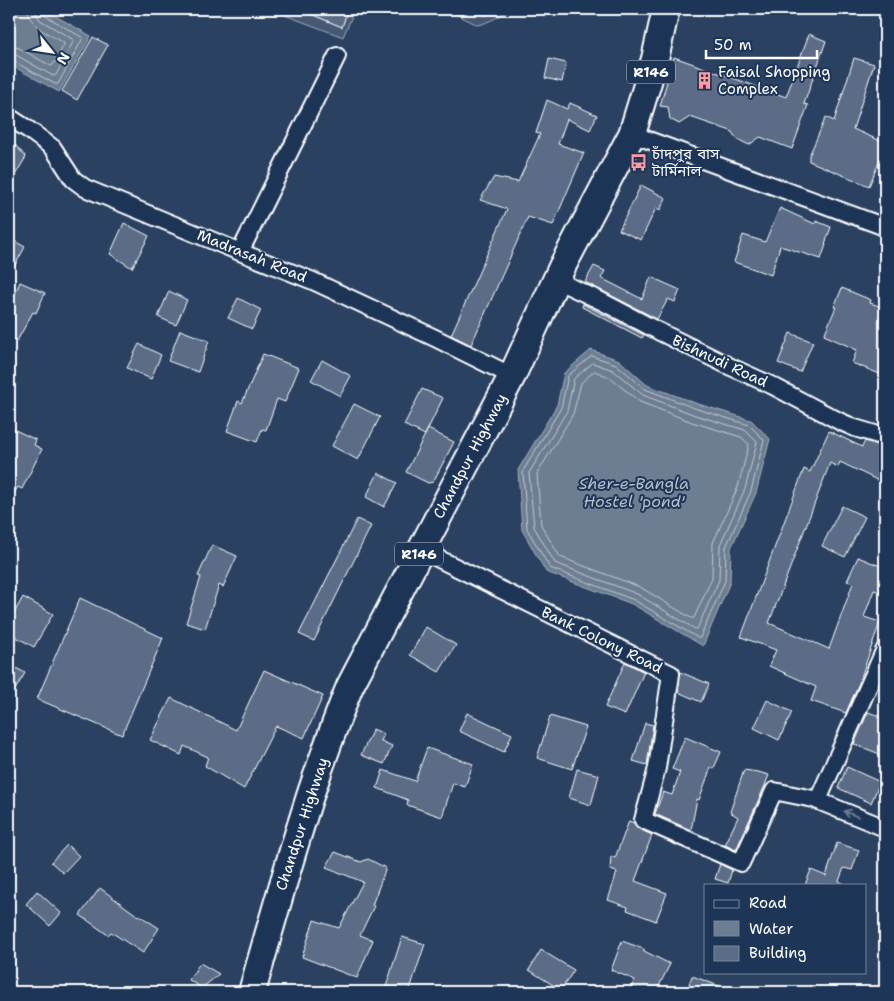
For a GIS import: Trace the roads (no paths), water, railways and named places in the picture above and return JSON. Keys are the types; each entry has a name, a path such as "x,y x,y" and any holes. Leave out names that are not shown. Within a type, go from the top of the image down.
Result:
{"main road":[{"name":"Chandpur Highway","path":"252,992 292,851 334,726 350,686 512,376 556,280 632,134 655,59 666,9"}],"street":[{"path":"240,252 337,56"},
{"name":"Madrasah Road","path":"9,117 53,148 73,179 85,188 313,281 512,376"},
{"path":"632,134 885,227"},
{"name":"Bishnudi Road","path":"556,280 731,367 774,386 839,421 885,437"},
{"name":"Bank Colony Road","path":"421,550 671,674 657,768 643,820 741,863 774,791 816,800"},
{"path":"885,649 818,800 816,800 885,828"}],"water":[{"path":"9,9 43,9 91,36 59,92 9,64"},
{"name":"Sher-e-Bangla Hostel 'pond'","path":"591,350 619,360 647,385 698,404 751,420 770,439 756,493 731,548 730,582 703,646 632,604 546,572 522,530 518,470 557,405 564,373"}],"place":[{"name":"Faisal Shopping Complex","path":"704,81"},
{"name":"চাঁদপুর বাস টার্মিনাল","path":"638,163"}]}
